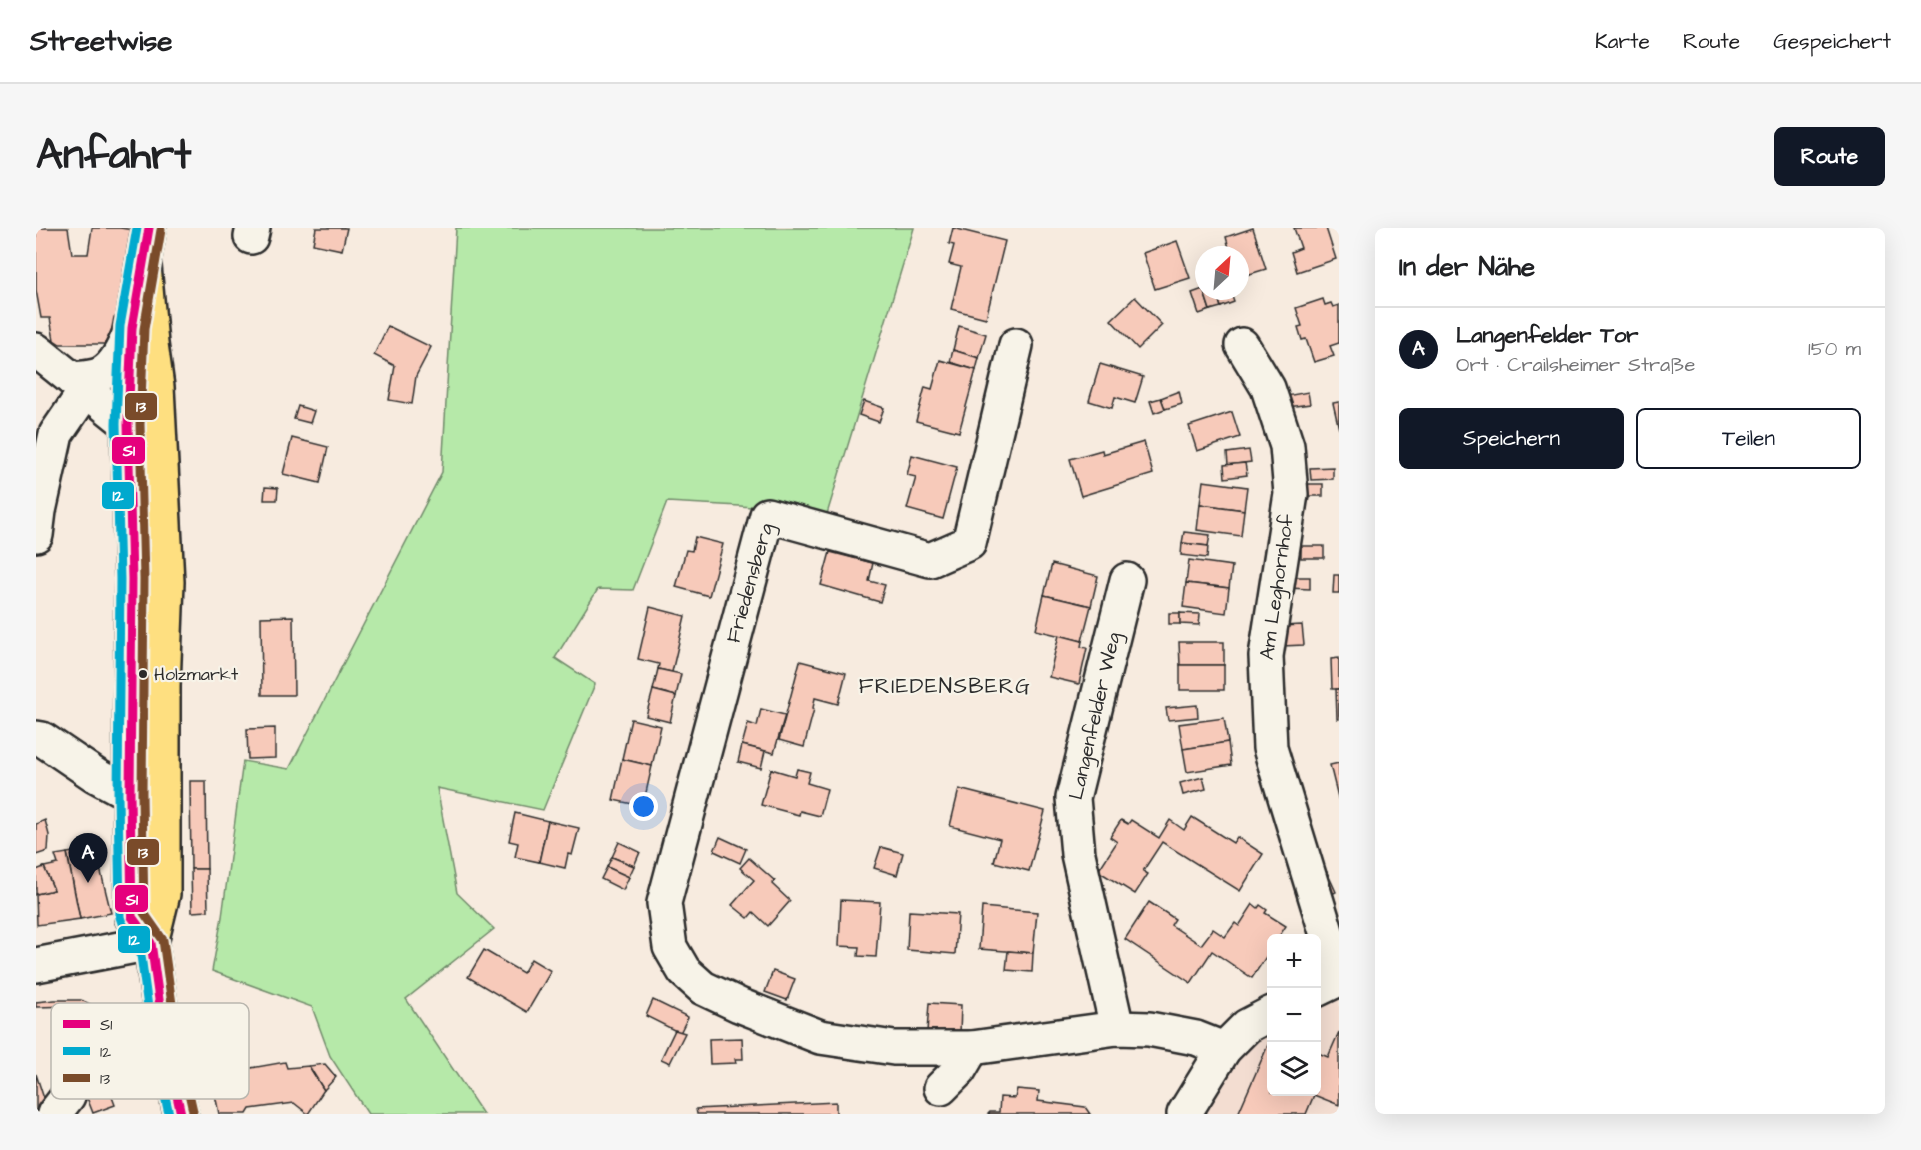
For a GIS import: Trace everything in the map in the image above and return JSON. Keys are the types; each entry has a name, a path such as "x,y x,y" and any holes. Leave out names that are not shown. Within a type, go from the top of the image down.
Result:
{"main road":[{"path":"149,228 132,328 128,424 132,579 130,794 132,918 151,943"},
{"path":"144,266 157,387 167,582 163,686 163,894 151,943 159,1003"},
{"path":"128,424 162,467"},
{"path":"178,1099 181,1114"}],"street":[{"path":"36,536 39,511 56,434 79,385 107,370 120,353 132,328"},
{"name":"Friedensberg","path":"972,1048 894,1048 820,1037 739,1005 703,988 684,971 670,947 663,903 767,515 930,560 969,543 1016,345"},
{"name":"Am Leghornhof","path":"1242,345 1268,388 1287,446 1291,494 1266,656 1270,748 1339,974"},
{"path":"38,347 79,385 128,424"},
{"name":"Langenfelder Weg","path":"1117,1028 1078,854 1073,798 1127,580"},
{"path":"36,738 42,739 95,775 130,794"},
{"path":"36,965 151,943"},
{"path":"1321,988 1339,979"},
{"path":"1184,1114 1224,1049 1247,1026 1267,1016"},
{"path":"941,1088 959,1070 972,1048 1117,1028 1149,1029 1184,1035 1224,1049"},
{"path":"54,1114 66,1099"}],"shaded area":[{"path":"1339,992 1339,1114 1199,1114 1214,1086 1260,1032 1267,1029 1267,1096 1321,1096 1321,1001"}],"green space":[{"path":"456,228 914,228 827,514 667,502 633,590 598,589 555,658 595,684 543,810 437,788 457,893 494,929 406,999 483,1114 368,1114 330,1056 312,1007 212,971 222,917 243,761 289,769 442,472"}],"building":[{"path":"36,228 68,228 72,254 88,254 92,228 134,230 123,318 114,317 110,338 104,344 60,344 54,340 50,318 41,318 36,290"},
{"path":"316,228 347,228 342,250 313,244"},
{"path":"953,228 1005,241 986,318 951,309 961,267 949,264 954,245 949,244"},
{"path":"1253,228 1266,269 1249,274 1249,246 1228,246 1226,237"},
{"path":"1294,228 1326,228 1336,259 1297,272 1291,252 1301,248"},
{"path":"1177,241 1190,278 1155,289 1143,253"},
{"path":"1195,292 1195,300 1207,300 1210,310 1199,314 1192,293"},
{"path":"1135,297 1162,325 1138,349 1111,320"},
{"path":"1323,299 1325,305 1331,303 1333,307 1339,305 1339,343 1330,346 1334,356 1314,362 1306,339 1302,340 1298,327 1302,326 1296,308"},
{"path":"1207,300 1219,300 1221,307 1210,310"},
{"path":"1219,300 1233,300 1234,302 1221,307"},
{"path":"388,326 431,347 416,376 412,404 389,400 395,366 374,355"},
{"path":"959,326 986,334 979,358 953,350"},
{"path":"953,350 979,358 976,370 950,362"},
{"path":"940,360 976,370 959,432 916,421 925,387 932,389"},
{"path":"1100,364 1143,377 1135,403 1115,397 1112,408 1089,401"},
{"path":"1179,391 1182,404 1165,409 1161,398"},
{"path":"1308,392 1310,404 1288,407 1286,396"},
{"path":"1161,398 1165,409 1154,413 1150,401"},
{"path":"864,401 884,408 879,422 859,415"},
{"path":"1339,402 1339,429 1333,403"},
{"path":"298,406 314,411 310,423 294,419"},
{"path":"1232,412 1240,437 1197,451 1189,426"},
{"path":"292,438 328,447 320,483 283,474"},
{"path":"1144,442 1153,474 1081,496 1070,459 1102,450 1103,454"},
{"path":"1249,450 1251,462 1228,465 1227,453"},
{"path":"912,455 957,467 943,519 907,509 916,477 907,475"},
{"path":"1245,463 1247,475 1225,478 1224,465"},
{"path":"1333,467 1333,479 1311,480 1310,468"},
{"path":"1203,481 1247,487 1244,510 1200,504"},
{"path":"1301,484 1323,484 1323,496 1302,496"},
{"path":"265,487 278,488 277,500 264,500"},
{"path":"1200,504 1244,510 1241,536 1197,530"},
{"path":"1184,532 1210,535 1208,546 1182,543"},
{"path":"695,537 723,544 709,596 676,587 686,550 692,551"},
{"path":"1182,543 1208,546 1207,558 1181,555"},
{"path":"1301,546 1324,546 1324,558 1301,558"},
{"path":"830,552 873,563 869,581 885,585 880,602 821,585"},
{"path":"1189,560 1232,566 1229,588 1186,583"},
{"path":"1052,564 1098,576 1091,606 1044,595"},
{"path":"1334,575 1339,575 1339,593 1333,593"},
{"path":"1287,577 1310,577 1310,589 1287,588"},
{"path":"1186,583 1229,588 1226,613 1183,607"},
{"path":"1044,595 1091,606 1082,641 1036,630"},
{"path":"650,607 685,616 672,672 658,669 659,664 638,659"},
{"path":"1169,613 1180,613 1180,624 1169,624"},
{"path":"1180,613 1200,614 1199,625 1180,624"},
{"path":"293,616 294,695 262,695 261,617"},
{"path":"1302,625 1304,645 1282,646 1281,626"},
{"path":"1059,635 1082,641 1081,647 1087,648 1079,684 1049,677"},
{"path":"1179,642 1224,642 1224,665 1180,665"},
{"path":"1339,658 1339,689 1332,689 1331,659"},
{"path":"800,661 846,673 838,704 815,698 804,747 779,740"},
{"path":"1180,665 1224,665 1224,690 1180,690"},
{"path":"658,669 681,674 676,696 653,690"},
{"path":"1336,689 1339,689 1339,719 1337,719"},
{"path":"653,690 676,696 670,722 646,716"},
{"path":"1197,705 1198,717 1168,720 1166,708"},
{"path":"761,709 785,715 774,753 742,745 748,723 757,726"},
{"path":"1224,718 1228,742 1183,749 1179,724"},
{"path":"631,719 661,726 652,766 622,759"},
{"path":"275,728 275,758 248,759 247,729"},
{"path":"1228,742 1231,765 1187,772 1183,749"},
{"path":"742,745 765,751 761,768 738,762"},
{"path":"622,759 652,766 643,806 613,800"},
{"path":"1339,763 1339,801 1330,765"},
{"path":"771,769 795,776 797,769 810,772 807,783 827,789 820,816 800,811 799,815 761,805"},
{"path":"1203,777 1206,789 1183,795 1180,783"},
{"path":"190,781 206,781 207,869 191,869"},
{"path":"959,789 1045,811 1029,871 994,862 1000,839 950,826"},
{"path":"515,813 548,821 539,862 515,857 518,843 509,841"},
{"path":"1192,817 1233,843 1237,837 1263,854 1240,891 1162,842 1143,871 1148,874 1135,894 1098,871 1117,842 1110,837 1121,820 1128,824 1131,820 1159,838 1170,820 1184,830"},
{"path":"45,820 49,835 48,851 36,855 36,824"},
{"path":"548,821 579,828 572,855 568,854 565,868 539,862"},
{"path":"720,837 746,849 740,863 714,851"},
{"path":"619,842 640,852 634,866 612,857"},
{"path":"881,847 903,853 897,875 874,868"},
{"path":"95,848 111,913 80,919 67,853"},
{"path":"67,853 80,919 37,925 36,894 54,890 44,867 58,864 55,855"},
{"path":"612,857 634,866 629,877 607,867"},
{"path":"749,858 775,881 772,884 790,901 768,926 753,912 748,918 732,905 754,880 740,868"},
{"path":"44,867 54,890 36,894 36,870"},
{"path":"607,867 629,877 623,890 601,879"},
{"path":"191,869 207,869 208,911 192,912"},
{"path":"1327,872 1336,892 1324,898 1315,877"},
{"path":"841,900 880,902 876,957 858,956 859,947 839,946"},
{"path":"1149,902 1175,919 1171,925 1201,945 1213,929 1225,937 1235,923 1239,926 1253,904 1258,908 1260,905 1267,910 1265,913 1286,926 1281,934 1267,934 1267,956 1252,978 1212,951 1191,983 1125,939"},
{"path":"982,907 1037,912 1033,953 979,949"},
{"path":"909,911 958,914 955,954 907,950"},
{"path":"484,950 523,973 531,959 551,971 527,1012 468,977"},
{"path":"1008,951 1033,953 1032,972 1006,970"},
{"path":"773,971 795,979 787,1000 765,992"},
{"path":"81,1000 88,1003 51,1003 51,1007 36,1007 36,1002"},
{"path":"653,1000 688,1017 680,1033 646,1016"},
{"path":"929,1003 961,1005 960,1034 927,1032"},
{"path":"675,1030 685,1033 670,1063 661,1059"},
{"path":"1339,1032 1339,1105 1316,1096 1321,1096 1321,1054 1328,1057"},
{"path":"742,1038 743,1059 735,1059 736,1063 710,1064 709,1039"},
{"path":"1267,1047 1267,1096 1314,1096 1306,1114 1238,1114"},
{"path":"285,1062 287,1068 309,1066 324,1090 308,1114 294,1103 250,1109 247,1114 219,1114 216,1099 249,1099 249,1068"},
{"path":"325,1064 336,1077 324,1090 309,1066"},
{"path":"36,1074 49,1114 36,1114"},
{"path":"1017,1089 1039,1091 1038,1101 1085,1107 1090,1114 988,1114 999,1112 1000,1097 1015,1098"},
{"path":"88,1099 113,1099 115,1105 93,1113"},
{"path":"836,1102 836,1114 697,1114 696,1109"}],"transit line":[{"name":"12","path":"137,228 120,326 116,424 120,579 118,794 120,917 140,948 147,1003"},
{"name":"S1","path":"149,228 132,328 128,424 132,579 130,794 132,917 151,943 159,1003"},
{"name":"13","path":"161,230 144,329 140,424 144,579 142,794 144,913 163,940 172,1003"},
{"name":"12","path":"166,1099 169,1114"},
{"name":"S1","path":"178,1099 181,1114"},
{"name":"13","path":"190,1099 193,1111"}],"place":[{"name":"Holzmarkt","path":"143,674"},
{"name":"Langenfelder Tor","path":"88,883"}],"district":[{"name":"FRIEDENSBERG","path":"945,686"}]}
